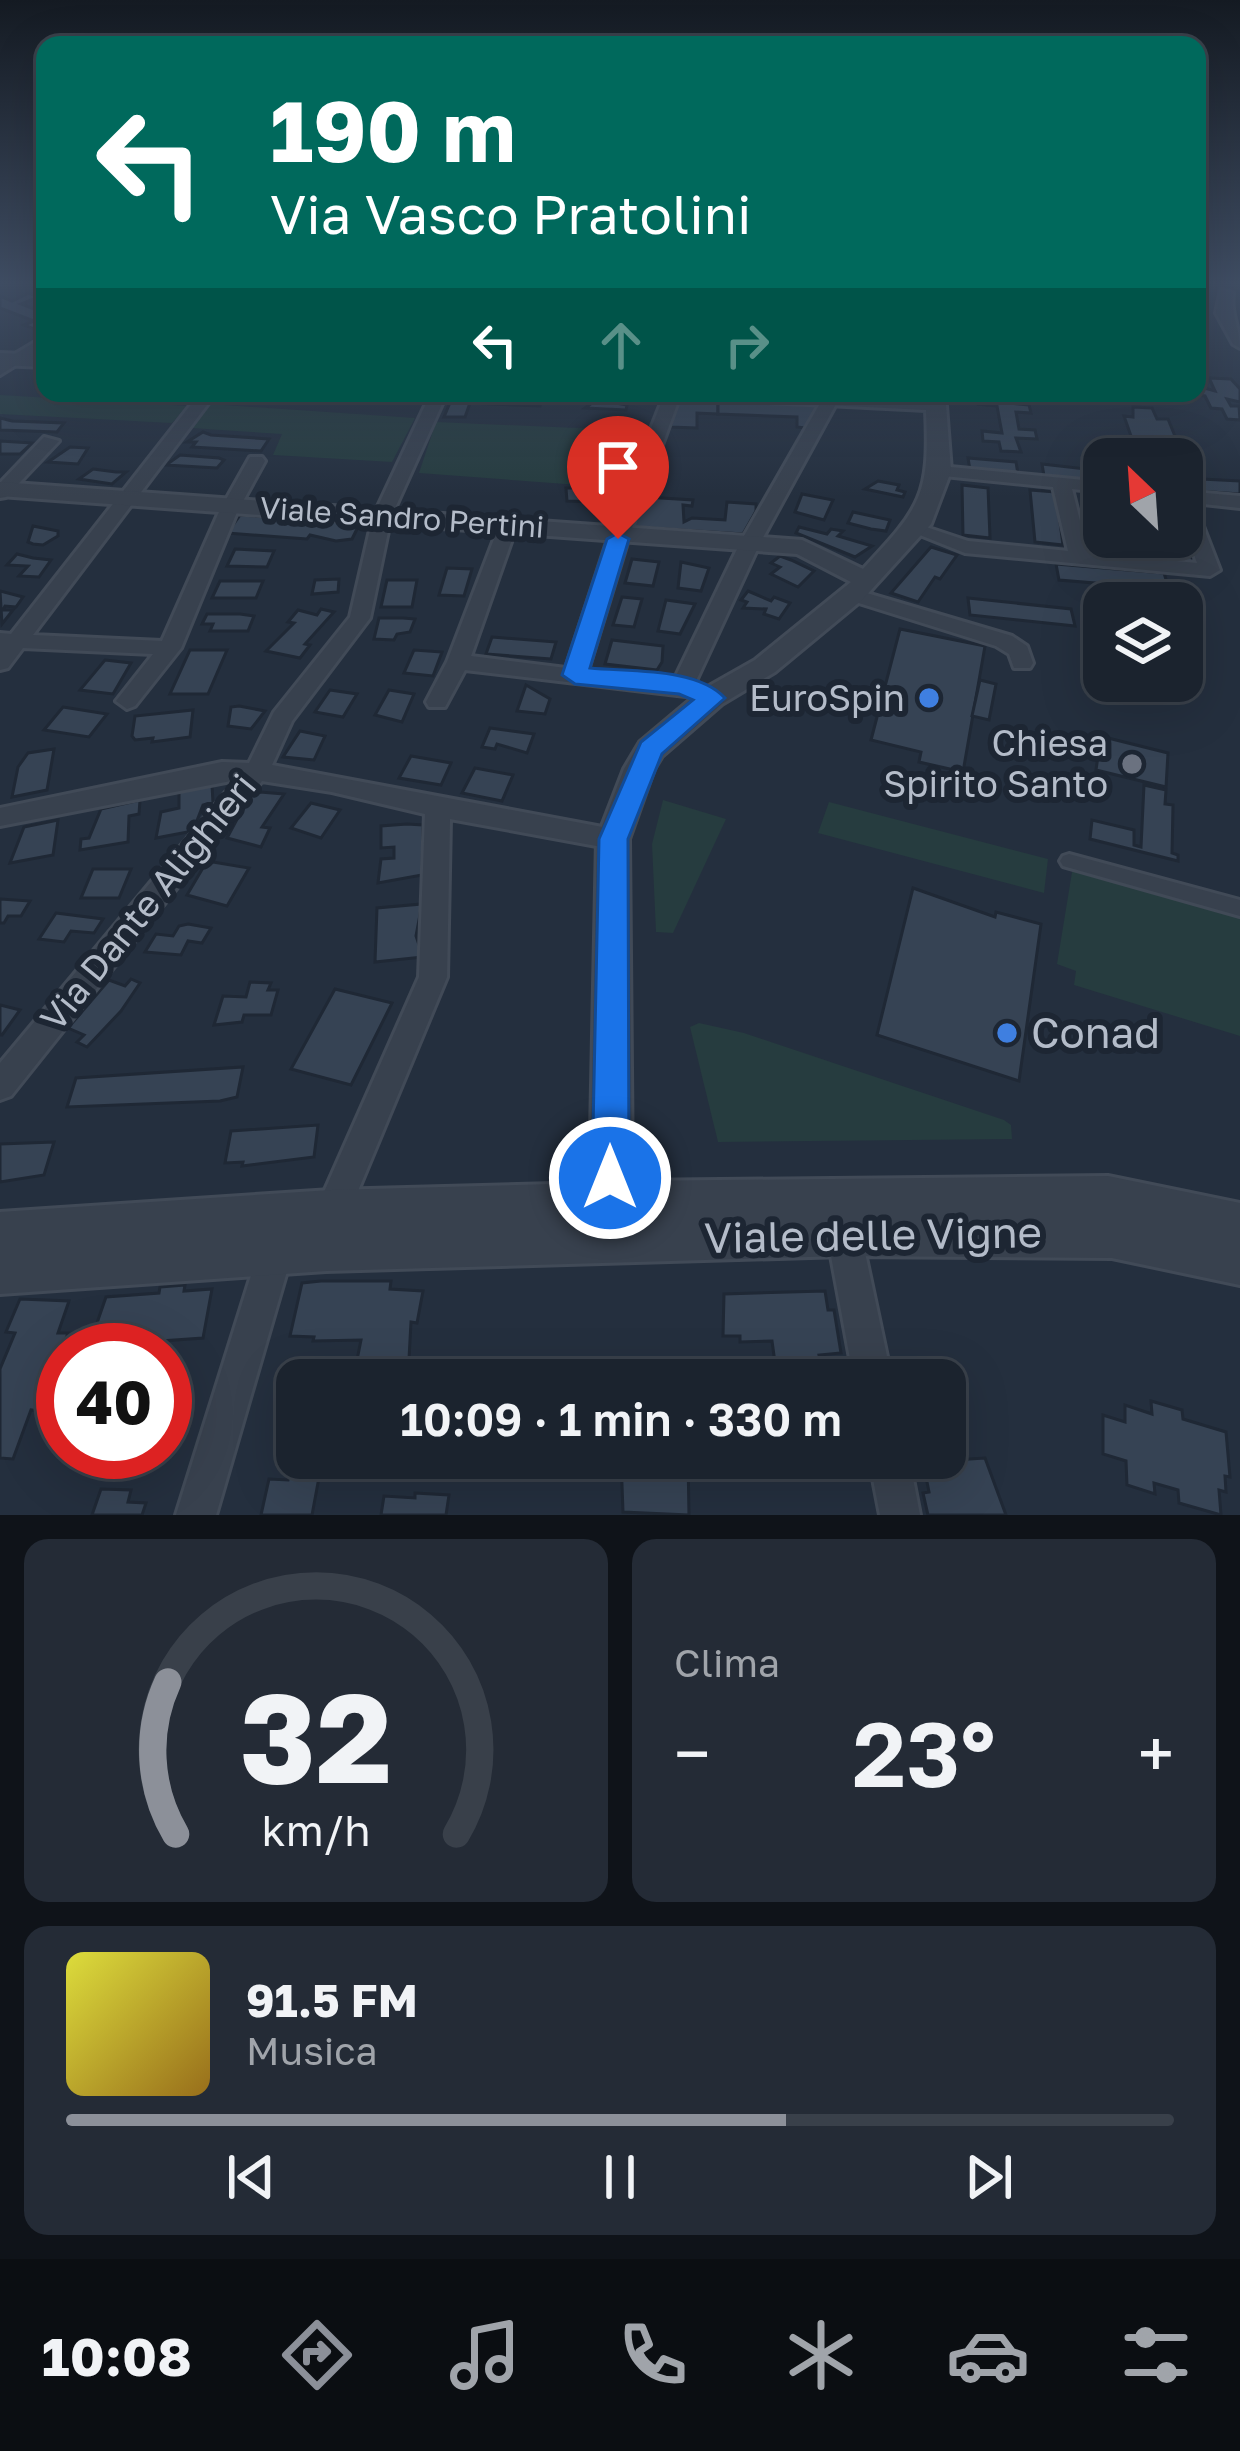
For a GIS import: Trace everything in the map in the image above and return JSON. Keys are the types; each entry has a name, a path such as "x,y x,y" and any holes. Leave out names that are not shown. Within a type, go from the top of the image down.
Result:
{"street":[{"path":"4,362 36,361"},
{"path":"0,663 8,640 201,402"},
{"name":"Via Dante Alighieri","path":"0,1086 257,771 282,718 360,618 382,517 435,402"},
{"path":"575,675 620,533 670,402"},
{"path":"610,1219 614,839 651,748 697,692 750,543 831,402"},
{"path":"458,662 697,692 764,666 860,588 923,519 940,471 935,402"},
{"path":"1,490 50,441"},
{"path":"127,701 170,648 231,505 256,461"},
{"path":"940,471 1083,485"},
{"path":"1061,483 1080,559"},
{"name":"Viale Sandro Pertini","path":"1,490 802,547 860,588"},
{"path":"1203,498 1240,502"},
{"path":"437,702 458,662 508,525"},
{"path":"914,529 965,548 1210,571 1203,552"},
{"path":"860,588 1004,641 1018,651 1022,663"},
{"path":"8,640 170,648"},
{"path":"0,817 222,772 257,771 309,776 439,808 614,839"},
{"path":"328,1230 433,977 439,808"},
{"path":"1069,860 1240,908"},
{"name":"Viale delle Vigne","path":"0,1234 279,1233 1108,1197 1240,1224"},
{"name":"Viale delle Vigne","path":"610,1219 844,1234 1112,1236 1240,1263"},
{"path":"196,1515 279,1233"},
{"name":"Viale delle Vigne","path":"0,1273 279,1233"},
{"path":"844,1234 869,1359"},
{"path":"893,1479 900,1515"}],"green space":[{"path":"0,395 36,397 36,402 188,406 172,423 0,414"},
{"path":"209,404 415,418 392,462 273,455 282,434 191,428"},
{"path":"436,422 648,431 635,469 619,488 419,473"},
{"path":"663,800 726,819 673,933 656,932 652,844"},
{"path":"829,802 1048,859 1044,893 818,833"},
{"path":"1073,866 1240,913 1240,1036 1074,985 1076,971 1057,964"},
{"path":"699,1023 744,1033 1004,1120 1011,1125 1012,1139 718,1142 690,1027"}],"building":[{"path":"1209,378 1231,379 1240,389 1240,402 1227,399 1231,406 1239,406 1240,420 1227,419 1222,409 1211,408 1206,388 1215,391"},
{"path":"450,402 541,402 540,406 470,403 465,417 444,417"},
{"path":"678,402 718,402 718,414 697,413 697,428 670,427"},
{"path":"718,402 813,403 819,407 806,428 797,427 797,417 718,414"},
{"path":"592,403 627,405 626,410 585,408"},
{"path":"978,404 1029,405 1031,413 1016,412 1019,429 1035,430 1037,439 1016,438 1021,452 1001,451 999,442 983,441 982,431 1002,433 997,406"},
{"path":"1133,407 1152,408 1157,419 1168,419 1176,438 1132,438 1124,416 1133,417"},
{"path":"0,418 64,423 57,432 0,430"},
{"path":"203,432 269,439 261,451 192,447 196,442 187,442"},
{"path":"0,441 32,443 20,454 0,454"},
{"path":"70,447 88,448 78,464 48,462"},
{"path":"180,455 224,460 217,468 166,465"},
{"path":"968,458 1016,462 1018,474 970,470"},
{"path":"1042,464 1083,469 1083,481 1044,476"},
{"path":"93,469 126,472 112,484 79,479"},
{"path":"1203,479 1240,481 1240,494 1203,491"},
{"path":"878,481 899,485 903,497 865,489"},
{"path":"962,485 988,488 990,538 963,535"},
{"path":"566,488 605,488 605,493 599,502 567,501"},
{"path":"1030,490 1056,492 1063,545 1035,542"},
{"path":"802,494 833,500 824,520 795,512"},
{"path":"645,497 693,500 692,506 683,505 684,522 692,518 725,520 727,502 756,504 756,511 743,534 633,527"},
{"path":"853,512 890,520 886,531 848,523"},
{"path":"240,515 360,523 352,539 336,541 310,535 307,539 227,533"},
{"path":"33,526 58,531 58,536 43,545 28,542"},
{"path":"799,527 827,534 831,529 843,531 838,536 872,546 855,557 796,533"},
{"path":"931,547 957,555 940,579 935,577 918,602 891,593"},
{"path":"235,549 274,551 267,567 227,566"},
{"path":"17,554 51,560 39,577 19,576 28,566 7,565"},
{"path":"780,556 814,571 798,587 771,574 780,567 771,563"},
{"path":"1192,558 1194,564 1165,561"},
{"path":"632,559 659,562 653,586 625,583"},
{"path":"681,562 709,568 701,591 678,588"},
{"path":"1056,564 1164,573 1167,582 1083,582 1059,580"},
{"path":"447,568 472,569 464,596 439,595"},
{"path":"339,579 338,592 312,594 315,580"},
{"path":"387,580 417,580 412,607 381,607"},
{"path":"220,581 263,581 256,598 212,598"},
{"path":"0,591 23,597 16,607 5,606 3,610 13,610 2,624"},
{"path":"748,591 790,603 779,619 764,614 766,609 743,608 747,602 741,600"},
{"path":"622,597 642,599 634,627 613,625"},
{"path":"968,598 1071,609 1075,626 970,615"},
{"path":"666,600 695,604 680,634 658,631"},
{"path":"321,609 334,612 305,644 310,645 300,658 266,651 294,623 288,622 298,610 317,615"},
{"path":"207,614 254,616 248,631 210,631 213,624 202,624"},
{"path":"379,618 415,619 410,632 397,634 394,640 374,639"},
{"name":"EuroSpin","path":"900,629 985,646 963,772 919,762 921,752 871,740"},
{"path":"492,637 556,642 551,659 486,654"},
{"path":"612,640 663,646 662,662 657,670 605,664"},
{"path":"190,650 227,650 208,694 170,694"},
{"path":"414,650 442,652 433,676 404,673"},
{"path":"105,660 131,663 113,694 80,690"},
{"path":"980,680 996,684 989,720 972,716"},
{"path":"526,685 550,699 545,714 517,711"},
{"path":"330,690 357,694 343,717 315,712"},
{"path":"389,690 414,694 402,722 375,715"},
{"path":"63,707 107,714 89,737 44,730"},
{"path":"231,707 265,711 251,729 228,726"},
{"path":"193,710 190,737 152,742 153,738 135,740 132,736 135,716"},
{"path":"490,728 534,734 527,753 497,744 495,749 482,747"},
{"path":"300,731 325,736 314,760 283,757"},
{"name":"Chiesa Spirito Santo","path":"1100,736 1168,753 1166,787 1096,770 1098,756 1108,758 1108,752 1099,749"},
{"path":"54,749 47,790 12,797 18,767 28,753"},
{"path":"411,756 451,763 441,785 399,778"},
{"path":"475,768 513,775 502,801 462,793"},
{"path":"212,785 213,803 203,805 193,831 156,838 161,812 179,808 179,792"},
{"path":"1144,785 1166,790 1165,804 1173,805 1172,853 1178,861 1090,839 1092,820 1134,830 1134,845 1141,847"},
{"path":"251,793 284,794 262,827 270,828 261,847 227,838"},
{"path":"140,800 139,814 129,816 128,842 80,850 81,839 89,838 101,809"},
{"path":"311,803 340,810 321,838 291,828"},
{"path":"58,820 53,855 10,863 24,827"},
{"path":"423,825 422,875 378,883 381,859 394,858 394,847 381,848 381,826"},
{"path":"207,861 249,868 227,906 187,895"},
{"path":"93,869 131,869 119,898 81,898"},
{"path":"913,888 995,917 996,912 1041,924 1019,1081 877,1035"},
{"path":"0,899 30,901 21,916 8,916 0,923"},
{"path":"422,904 416,936 423,957 375,962 377,908"},
{"path":"56,913 103,919 94,933 71,931 64,942 39,939"},
{"path":"179,926 211,928 202,943 188,941 181,955 145,952 156,934 173,936"},
{"path":"131,979 140,983 121,1011 87,1047 77,1042 84,1035 68,1028 109,980 125,986"},
{"path":"250,982 271,983 268,990 278,990 271,1015 244,1015 242,1022 214,1025 223,996 246,997"},
{"path":"335,989 392,1003 351,1085 291,1069"},
{"path":"0,1005 20,1010 2,1035 0,1035"},
{"path":"243,1067 237,1097 220,1101 67,1107 76,1078"},
{"path":"318,1125 314,1157 242,1166 243,1162 225,1163 231,1131"},
{"path":"54,1142 44,1175 0,1182 0,1144"},
{"path":"391,1281 390,1289 423,1291 417,1323 411,1322 409,1359 357,1359 361,1340 313,1341 314,1337 290,1336 302,1283"},
{"path":"160,1287 212,1289 203,1338 192,1339 192,1323 97,1323 106,1297 159,1293"},
{"path":"825,1291 828,1310 834,1310 841,1353 819,1355 820,1359 774,1359 772,1341 740,1342 740,1336 723,1336 724,1294"},
{"path":"20,1299 69,1301 61,1323 36,1323 36,1411 31,1410 13,1459 0,1458 0,1369 15,1333 6,1332"},
{"path":"1151,1401 1182,1410 1183,1419 1226,1432 1230,1477 1225,1476 1226,1492 1219,1490 1221,1515 1179,1503 1178,1490 1154,1483 1155,1494 1127,1485 1126,1461 1103,1454 1103,1415 1125,1422 1125,1405 1152,1414"},
{"path":"985,1458 1006,1515 928,1515 923,1493 929,1492 926,1479 966,1479 966,1459"},
{"path":"269,1479 319,1479 312,1515 261,1515"},
{"path":"622,1479 688,1479 689,1515 623,1512"},
{"path":"101,1489 131,1490 128,1502 146,1503 142,1515 92,1515"},
{"path":"415,1493 449,1495 446,1515 381,1515 384,1496 415,1498"}],"place":[{"name":"EuroSpin","path":"929,698"},
{"name":"Chiesa Spirito Santo","path":"1132,764"},
{"name":"Conad","path":"1007,1033"}],"route":[{"path":"610,1178 614,839 651,748 712,698 682,686 575,675 618,539"}]}
